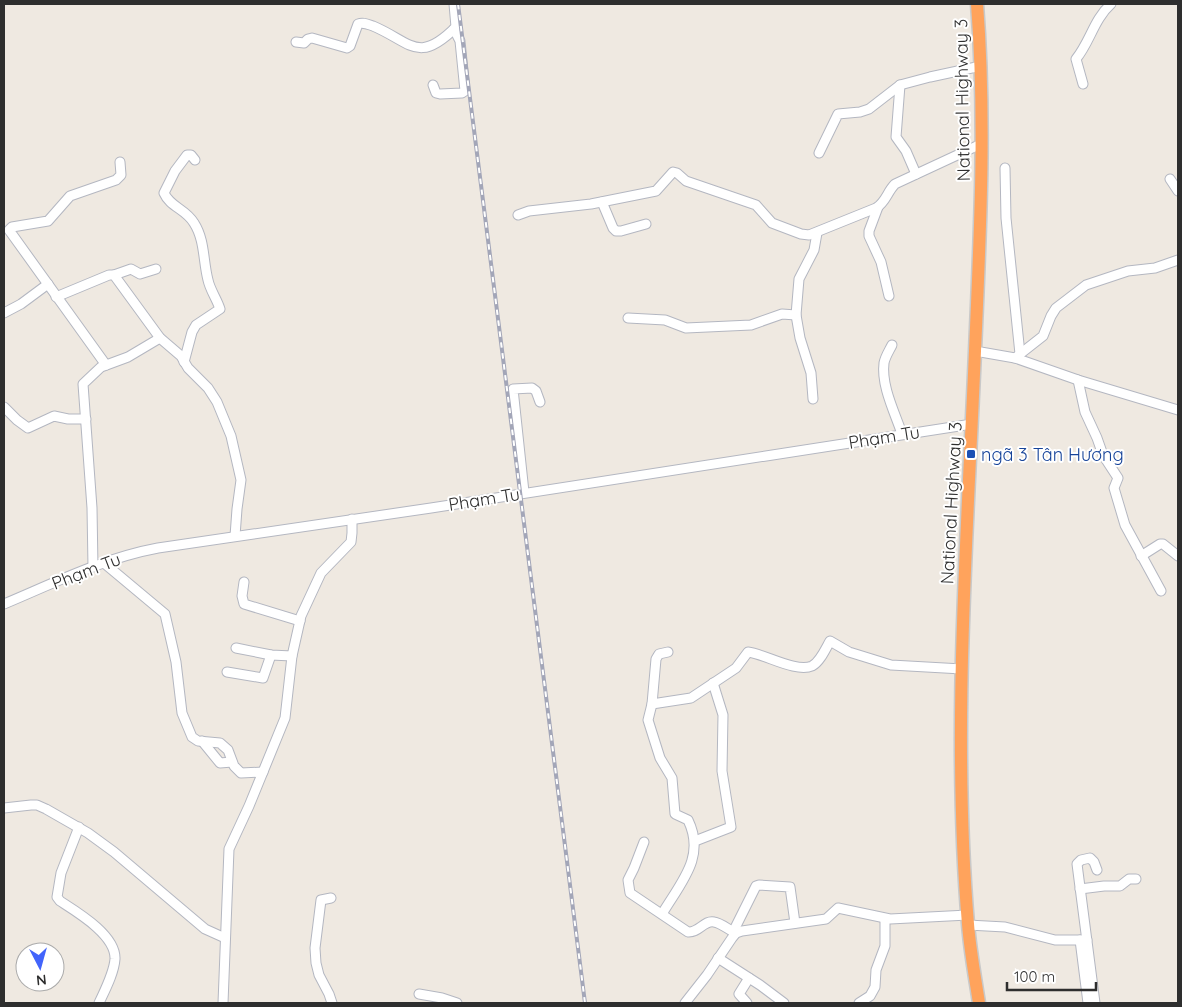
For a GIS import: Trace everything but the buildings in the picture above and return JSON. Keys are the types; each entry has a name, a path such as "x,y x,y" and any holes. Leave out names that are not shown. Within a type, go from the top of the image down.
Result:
{"highway":[{"name":"National Highway 3","path":"977,4 981,66 982,208 962,669 962,823 968,920 979,1003"}],"street":[{"path":"296,42 304,44 308,39 312,38 347,48 350,46 358,24 364,23 413,48 425,48 440,41 454,29 456,24 454,4"},
{"path":"1083,84 1076,59 1082,52 1100,16 1111,4"},
{"path":"433,85 436,93 440,94 462,93 465,91 460,41 454,29"},
{"path":"819,153 838,114 860,112 869,109 900,86 930,77 981,66"},
{"path":"900,86 896,137 906,151 916,174"},
{"path":"518,215 529,211 602,202 656,191 673,172 686,181 756,205 772,223 801,234 817,233 878,207 895,184 981,144"},
{"path":"184,362 192,332 196,325 220,309 209,283 203,248 196,225 184,210 169,202 164,193 175,170 187,155 191,155 195,160"},
{"path":"106,365 9,230 10,228 48,221 70,196 116,180 121,175 120,162"},
{"path":"1005,168 1006,218 1017,356"},
{"path":"1170,179 1178,191"},
{"path":"602,202 616,231 646,224"},
{"path":"878,207 869,236 881,262 889,296"},
{"path":"813,399 811,373 800,338 796,315 799,279 814,250 817,233"},
{"path":"1017,356 1043,336 1056,308 1086,285 1128,271 1155,268 1178,260"},
{"path":"56,297 109,274 114,275 131,269 140,274 156,269"},
{"path":"114,275 160,338 181,356 188,368 213,394 230,436 241,480 235,536"},
{"path":"4,313 21,304 48,284"},
{"path":"628,318 665,320 686,328 751,325 782,314 796,315"},
{"path":"93,567 92,508 83,384 106,365 128,357 160,338"},
{"path":"892,345 884,361 884,374 902,434"},
{"path":"975,351 1017,356 1078,380 1178,410"},
{"path":"1078,380 1085,412 1103,455 1118,478 1114,488 1123,520 1161,591"},
{"path":"524,492 513,389 526,387 534,389 540,402"},
{"path":"4,407 28,428 54,416 68,419 86,419"},
{"name":"Phạm Tu","path":"4,604 93,567 141,551 972,424"},
{"path":"223,1003 229,850 285,718 292,656 300,620 321,573 351,542 352,519"},
{"path":"1141,556 1160,544 1163,544 1178,556"},
{"path":"104,563 164,614 176,662 182,714 194,740 220,743 230,752 232,762 241,773 263,772"},
{"path":"244,582 242,596 244,604 300,620"},
{"path":"652,704 691,698 736,668 748,652 795,666 812,666 817,662 830,641 849,652 892,665 962,669"},
{"path":"236,648 271,655 292,656"},
{"path":"662,914 693,862 694,840 688,820 675,814 672,778 660,758 649,725 648,715 652,704 656,659 659,654 668,652"},
{"path":"227,672 264,678 271,655"},
{"path":"694,840 731,826 722,771 723,715 713,682"},
{"path":"202,741 220,762 232,762"},
{"path":"4,808 30,805 46,808 79,827 114,852 205,929 225,938"},
{"path":"79,827 64,867 57,893 60,901 99,928 114,953 113,966 99,1003"},
{"path":"644,842 628,880 630,893 688,932 696,931 710,922 714,922 735,933 826,919 838,908 885,919 927,918 968,920 1055,940 1084,940"},
{"path":"1088,1003 1077,864 1079,861 1090,858 1097,870"},
{"path":"1080,889 1120,886 1129,879 1136,879"},
{"path":"685,1003 707,975 735,933 756,886 790,887 795,923"},
{"path":"331,898 321,900 315,948 317,969 332,1003"},
{"path":"859,1003 870,996 875,987 876,970 885,946 885,919"},
{"path":"1084,940 1095,1003"},
{"path":"718,958 784,1003"},
{"path":"747,1003 739,994 749,978"},
{"path":"419,994 458,1003"}],"railway":[{"path":"458,4 585,1003"}],"place":[{"name":"ngã 3 Tân Hương","path":"971,454"}]}
